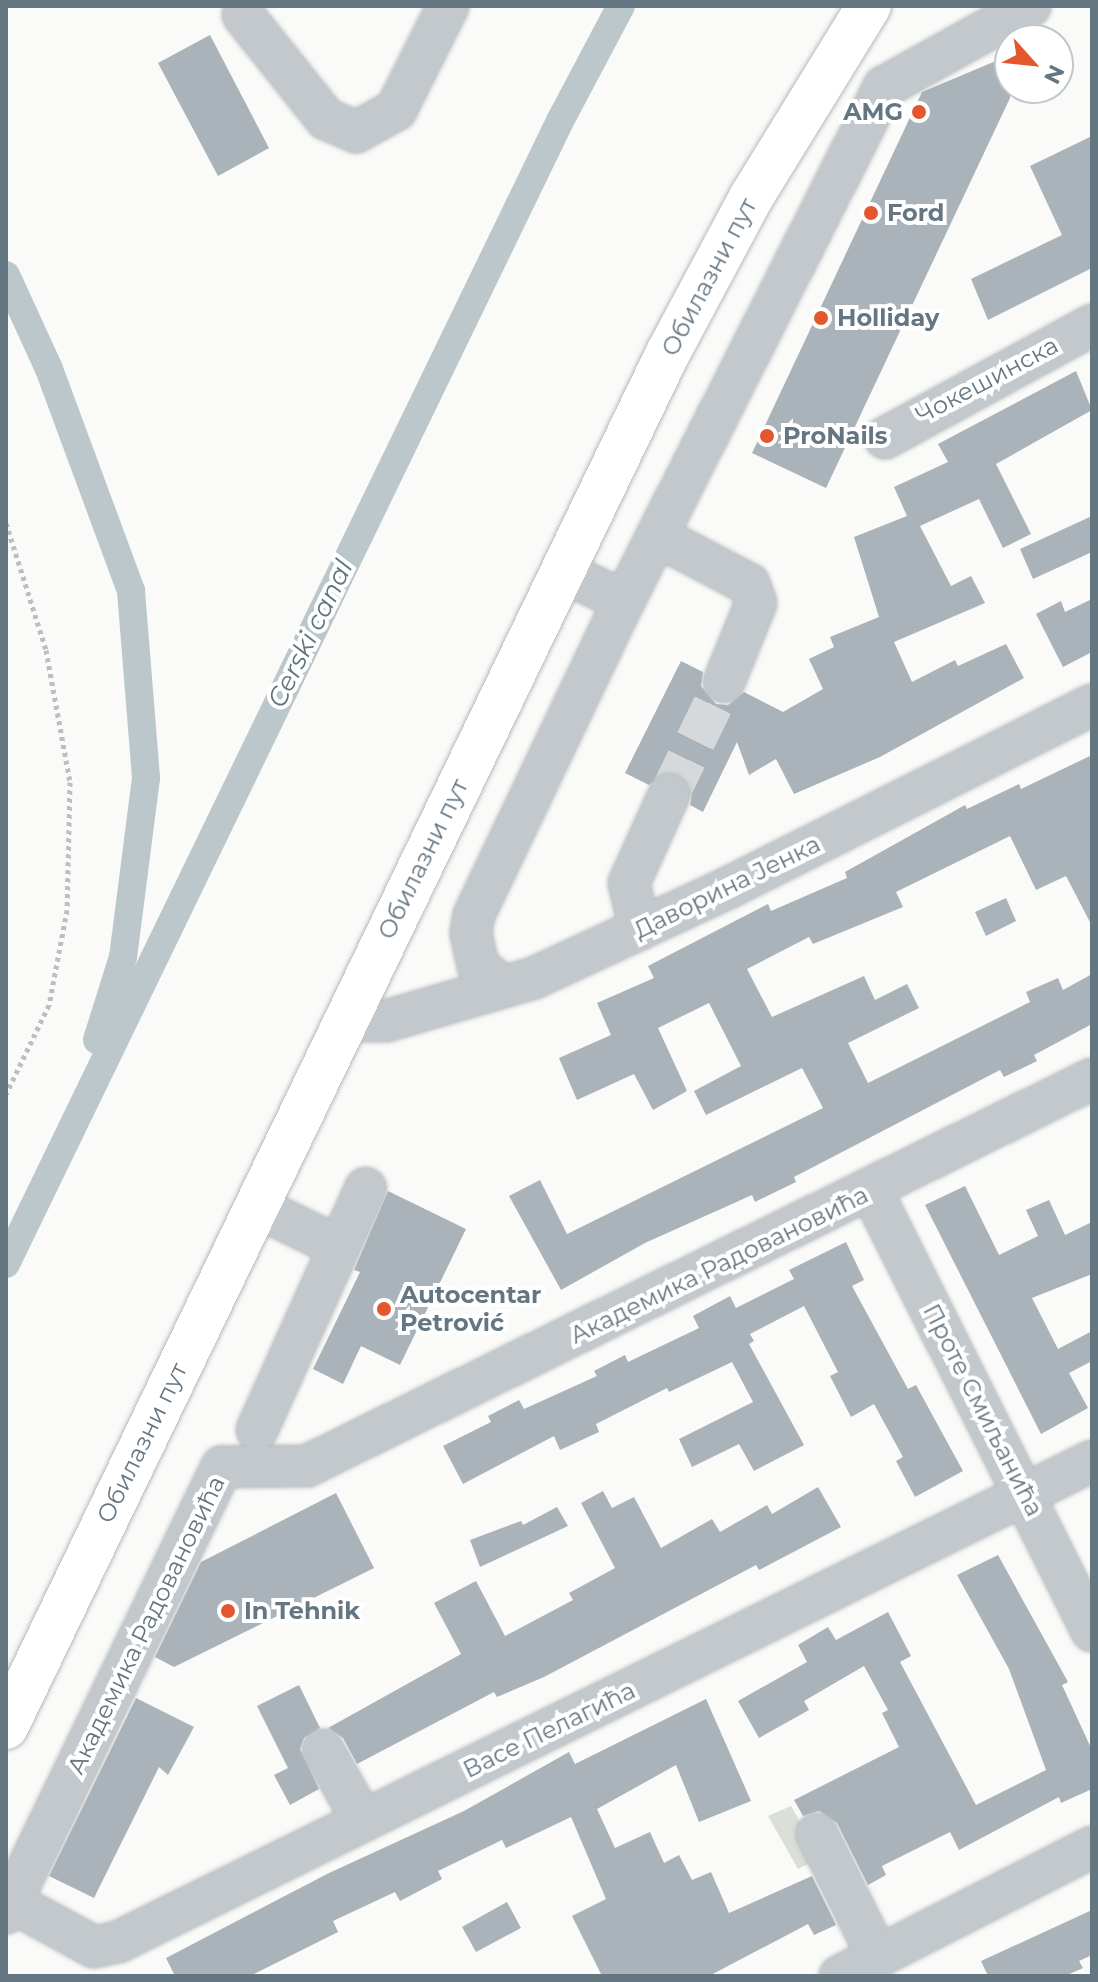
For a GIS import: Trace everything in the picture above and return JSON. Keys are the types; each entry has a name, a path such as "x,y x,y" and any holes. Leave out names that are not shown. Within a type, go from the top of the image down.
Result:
{"main road":[{"name":"Обилазни пут","path":"6,1727 561,571 715,264 869,6"}],"street":[{"path":"243,15 326,119 356,132 396,110 448,6"},
{"path":"487,985 473,948 474,915 624,601 884,87 1030,6"},
{"name":"Чокешинска","path":"885,438 921,413 1092,325"},
{"path":"657,536 749,584 756,603 724,682"},
{"path":"561,571 624,601"},
{"name":"Даворина Јенка","path":"346,1021 386,1021 487,985 534,978 640,929 1092,705"},
{"path":"640,929 629,883 669,795"},
{"name":"Академика Радовановића","path":"8,1904 222,1467 307,1466 1092,1079"},
{"path":"257,1430 366,1188"},
{"name":"Проте Смиљанића","path":"871,1190 1092,1631"},
{"path":"255,1206 339,1247"},
{"name":"Васе Пелагића","path":"8,1904 94,1947 118,1942 1092,1461"},
{"path":"323,1750 363,1821"},
{"path":"817,1834 888,1962"},
{"path":"840,1976 888,1962 1092,1847"}],"path":[{"path":"6,523 46,650 70,782 67,910 51,991 6,1094"}],"shaded area":[{"path":"791,1806 821,1858 798,1869 768,1816"}],"building":[{"path":"210,35 269,148 218,176 158,63"},
{"path":"994,62 994,104 1007,104 826,488 752,453 922,92"},
{"path":"1092,136 1092,268 988,320 971,279 1062,235 1030,166"},
{"path":"1076,371 1092,410 996,464 1031,534 1003,548 979,499 920,526 951,586 971,576 985,603 894,642 912,682 955,660 958,666 1006,644 1024,678 880,757 794,794 776,759 749,775 737,742 703,812 690,805 692,792 679,774 666,772 649,785 625,773 681,661 703,672 701,686 716,704 728,705 744,692 783,712 823,689 809,659 834,647 830,637 879,617 854,537 907,516 894,487 948,462 938,444"},
{"path":"1092,516 1092,552 1033,579 1020,549"},
{"path":"1092,599 1092,652 1063,667 1036,614 1061,601 1065,612"},
{"path":"1092,755 1092,926 1066,876 1036,890 1010,836 896,892 903,907 813,944 809,937 747,969 772,1017 864,976 875,1000 907,984 919,1008 848,1043 868,1083 1030,1002 1026,992 1058,978 1063,990 1092,974 1092,1024 1034,1055 1037,1061 1004,1077 1000,1070 794,1177 796,1182 755,1202 752,1195 645,1243 561,1290 509,1196 540,1180 567,1234 823,1108 802,1068 706,1115 694,1091 741,1066 709,1003 658,1028 687,1091 653,1110 634,1074 577,1100 559,1058 611,1035 597,1003 654,978 648,966 768,904 771,911 847,878 845,872 965,805 967,809 1019,784 1021,789"},
{"path":"1006,898 1016,921 986,936 975,912"},
{"path":"965,1186 999,1255 1038,1236 1026,1210 1049,1200 1065,1235 1092,1222 1092,1274 1032,1298 1058,1349 1092,1331 1092,1361 1069,1373 1088,1408 1041,1434 925,1205"},
{"name":"Autocentar Petrović","path":"388,1191 466,1229 400,1365 361,1346 343,1384 313,1369 360,1272 354,1270"},
{"path":"846,1242 864,1280 852,1286 908,1389 916,1385 963,1471 915,1497 896,1461 903,1457 874,1404 851,1417 830,1376 838,1372 804,1306 750,1334 754,1341 749,1344 804,1445 754,1471 739,1444 692,1467 679,1439 753,1402 732,1362 669,1392 667,1388 596,1424 599,1432 560,1450 554,1436 463,1484 443,1446 491,1422 488,1416 519,1400 524,1409 597,1376 594,1371 625,1355 628,1362 699,1328 693,1316 730,1296 736,1308 794,1279 789,1270"},
{"path":"818,1487 841,1527 759,1570 756,1565 544,1677 497,1697 494,1692 357,1764 343,1738 328,1728 461,1654 434,1603 476,1581 505,1636 573,1600 569,1593 615,1568 581,1503 603,1491 612,1508 634,1497 661,1548 712,1519 720,1532 767,1505 772,1514"},
{"name":"In Tehnik","path":"336,1493 374,1568 174,1667 155,1657 201,1562"},
{"path":"557,1507 568,1526 480,1567 470,1540 521,1521 523,1525"},
{"path":"998,1555 1068,1682 1062,1685 1092,1750 1092,1789 1061,1803 1059,1797 959,1850 950,1832 882,1866 886,1875 868,1885 837,1823 819,1811 803,1816 794,1800 899,1747 882,1713 888,1710 864,1666 804,1701 809,1710 759,1738 738,1701 807,1662 798,1645 828,1627 836,1640 888,1612 911,1656 900,1662 976,1805 1046,1770 1009,1669 957,1575"},
{"path":"299,1685 320,1728 304,1738 300,1749 319,1789 290,1805 274,1775 288,1768 257,1706"},
{"path":"136,1698 194,1727 168,1775 159,1767 94,1898 49,1876"},
{"path":"706,1699 751,1801 699,1822 676,1765 597,1809 615,1848 650,1832 664,1863 679,1855 692,1880 711,1872 729,1913 812,1876 836,1925 814,1935 808,1924 709,1976 602,1976 572,1916 606,1899 571,1817 506,1848 502,1840 438,1871 442,1879 400,1901 395,1892 333,1921 338,1932 250,1976 175,1976 166,1958 329,1873 464,1811 569,1752 575,1764"},
{"path":"507,1902 521,1928 476,1952 462,1927"},
{"path":"1092,1910 1092,1955 1079,1961 1083,1968 1065,1976 988,1976 981,1961"}],"waterway":[{"name":"Cerski canal","path":"6,1264 560,121 621,6"},
{"path":"6,275 49,369 131,591 146,778 123,957 97,1040"}],"tunnel":[{"path":"669,795 724,682"}],"place":[{"name":"AMG","path":"919,112"},
{"name":"Ford","path":"871,213"},
{"name":"Holliday","path":"821,318"},
{"name":"ProNails","path":"767,436"},
{"name":"Autocentar Petrović","path":"384,1309"},
{"name":"In Tehnik","path":"228,1611"}]}
